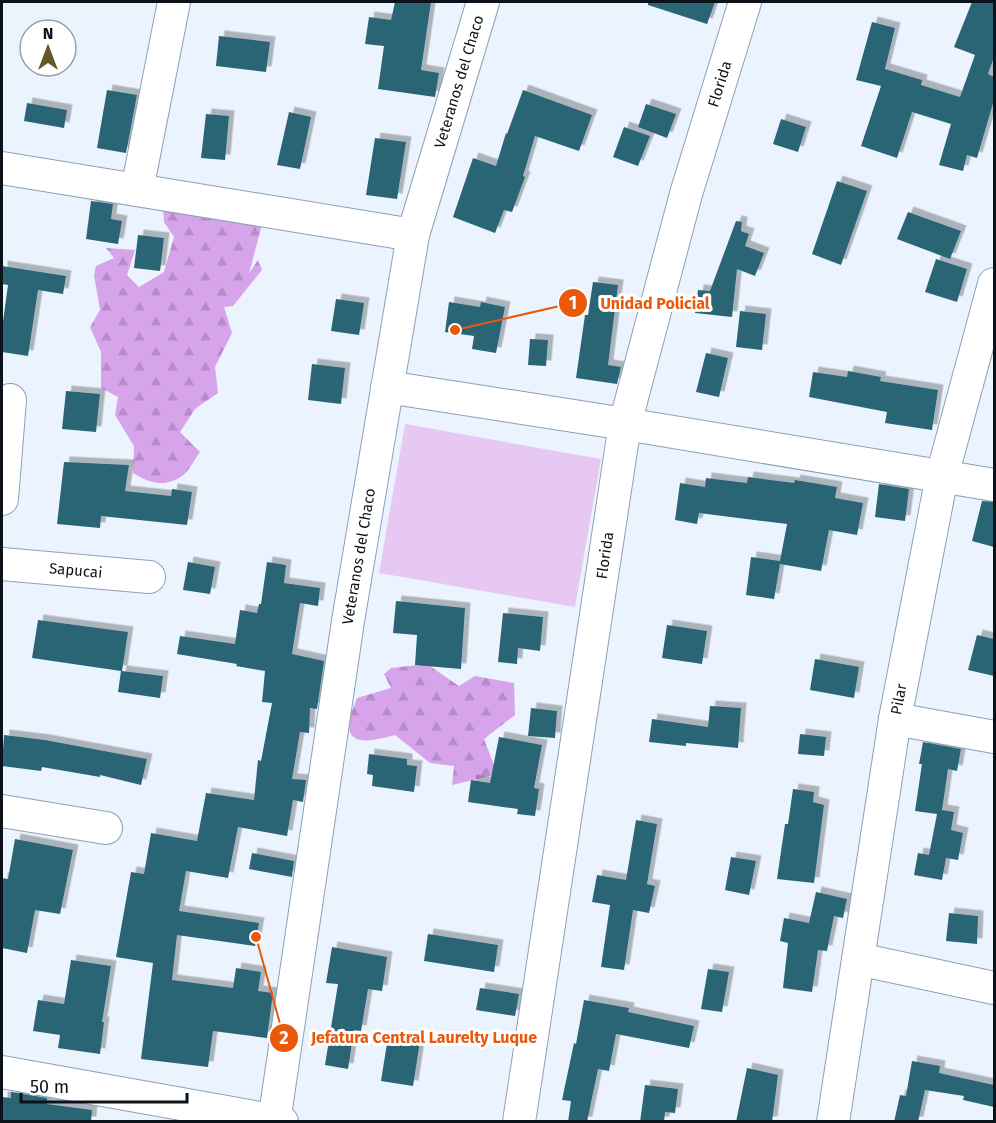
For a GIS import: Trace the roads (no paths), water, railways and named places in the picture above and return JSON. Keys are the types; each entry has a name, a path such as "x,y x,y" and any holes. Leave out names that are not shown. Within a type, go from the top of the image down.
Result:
{"street":[{"path":"137,190 174,2"},
{"name":"Veteranos del Chaco","path":"277,1121 348,621 413,235 483,2"},
{"name":"Florida","path":"519,1122 625,424 686,194 746,2"},
{"path":"2,168 413,235"},
{"name":"Pilar","path":"833,1122 895,719 942,476 994,284"},
{"path":"387,387 994,485"},
{"path":"2,499 10,400"},
{"name":"Sapucai","path":"2,564 149,577"},
{"path":"895,719 994,736"},
{"path":"2,811 106,828"},
{"path":"858,959 994,988"},
{"path":"2,1072 277,1121"}],"place":[{"name":"Unidad Policial","path":"455,330"},
{"name":"Jefatura Central Laurelty Luque","path":"256,937"}]}
